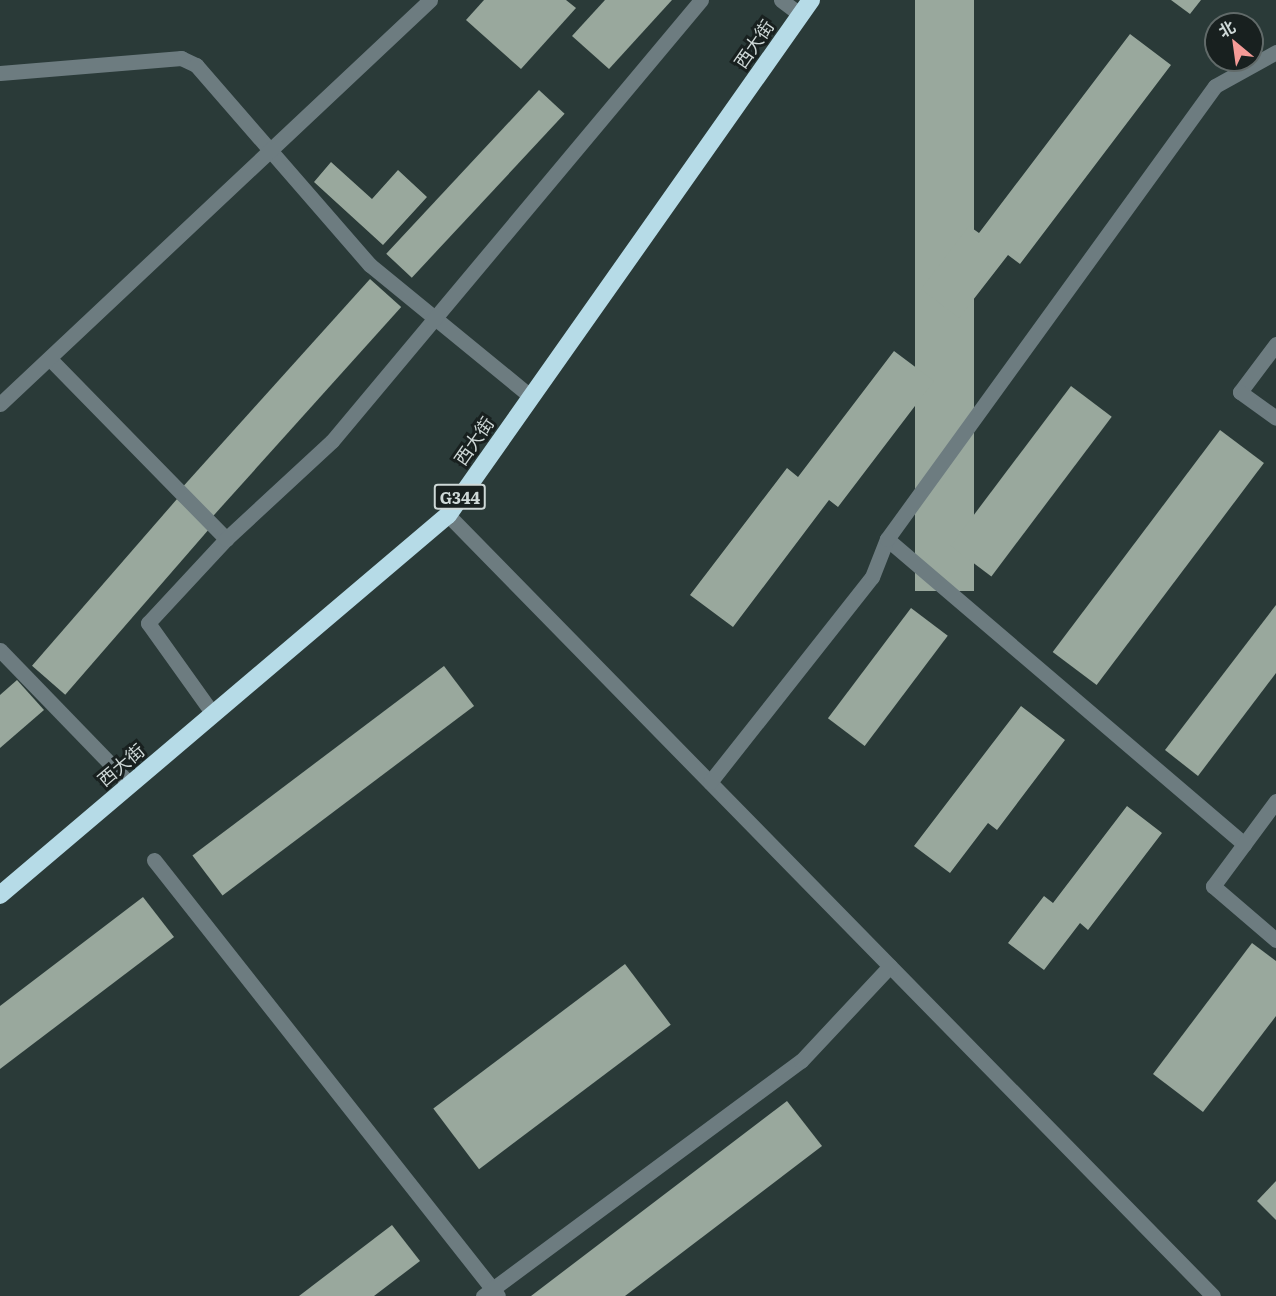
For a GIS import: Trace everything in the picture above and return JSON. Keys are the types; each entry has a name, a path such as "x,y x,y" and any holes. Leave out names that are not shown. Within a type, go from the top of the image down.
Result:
{"highway":[{"name":"西大街","path":"3,888 130,784 447,515 806,8"}],"street":[{"path":"0,404 430,0"},
{"path":"213,714 148,623 226,539 332,441 701,0"},
{"path":"781,0 806,8"},
{"path":"710,782 872,577 886,539 1215,86 1276,52"},
{"path":"0,73 181,58 196,64 268,150 370,265 531,397"},
{"path":"1276,344 1240,392 1276,418"},
{"path":"50,359 226,539"},
{"path":"447,515 1213,1296"},
{"path":"886,539 1244,844"},
{"path":"0,650 130,784"},
{"path":"1276,801 1214,886 1276,940"},
{"path":"154,860 491,1294 801,1060 890,966"}],"building":[{"path":"484,0 566,0 576,8 521,69 466,20"},
{"path":"605,0 672,0 609,69 572,36"},
{"path":"915,0 974,0 974,591 915,591"},
{"path":"1171,0 1201,0 1190,14"},
{"path":"1130,34 1171,65 1020,264 1008,255 959,318 921,289 969,226 979,233"},
{"path":"539,90 565,114 412,278 386,254"},
{"path":"331,162 372,199 398,170 427,197 383,245 314,182"},
{"path":"370,279 401,307 212,517 181,489"},
{"path":"894,351 934,381 838,507 829,500 733,627 690,595 787,468 798,477"},
{"path":"1071,386 1112,417 991,576 951,546"},
{"path":"1220,430 1264,463 1097,685 1053,652"},
{"path":"177,499 210,528 65,695 32,666"},
{"path":"1276,605 1276,673 1198,776 1165,750"},
{"path":"911,608 948,636 865,746 828,718"},
{"path":"444,666 474,706 223,896 192,856"},
{"path":"17,680 44,710 0,748 0,695"},
{"path":"1021,706 1065,740 997,830 988,823 950,873 914,846"},
{"path":"1127,806 1162,833 1088,930 1080,923 1044,970 1008,943 1044,896 1053,903"},
{"path":"143,897 174,937 0,1069 0,1006"},
{"path":"1252,943 1276,961 1276,1016 1203,1112 1153,1074"},
{"path":"625,964 671,1025 479,1169 433,1108"},
{"path":"787,1101 822,1146 625,1296 531,1296"},
{"path":"1276,1181 1276,1220 1257,1201"},
{"path":"392,1225 420,1261 374,1296 299,1296"}]}
